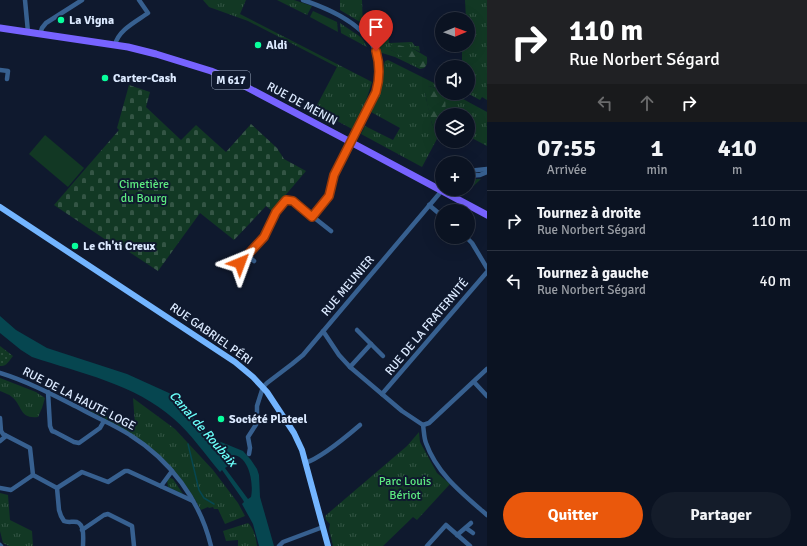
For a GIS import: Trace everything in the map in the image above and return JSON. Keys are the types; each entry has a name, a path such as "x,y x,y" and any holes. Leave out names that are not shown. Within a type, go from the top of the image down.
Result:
{"main road":[{"name":"RUE DE MENIN","path":"0,24 28,30 116,43 219,74 352,140 435,184"},
{"name":"RUE DE MENIN","path":"0,28 28,30"},
{"name":"RUE DE MENIN","path":"456,196 487,215"},
{"name":"RUE DE MENIN","path":"459,196 487,210"},
{"name":"RUE GABRIEL PÉRI","path":"0,203 20,219"},
{"name":"RUE GABRIEL PÉRI","path":"0,207 235,362 263,387 292,429 300,446 328,546"}],"street":[{"path":"25,0 28,30"},
{"path":"41,32 46,23 82,0"},
{"path":"116,43 122,32 148,13 140,0"},
{"path":"303,0 338,15 354,24 365,34 376,51 379,67 379,83 373,99 334,175 329,196 312,217"},
{"path":"0,70 8,71 7,79"},
{"path":"475,170 487,169"},
{"path":"475,175 487,172"},
{"name":"RUE MEUNIER","path":"263,387 299,358 436,196"},
{"path":"240,263 264,237 276,212 286,200 293,201 331,231"},
{"path":"429,205 435,210"},
{"path":"472,244 487,268"},
{"path":"247,255 254,261"},
{"name":"RUE DE LA FRATERNITÉ","path":"382,394 487,272"},
{"path":"357,330 383,356"},
{"path":"323,331 339,355 350,367 405,413 423,425 425,442 440,470 487,515"},
{"path":"350,367 371,344"},
{"path":"423,425 429,423 487,369"},
{"name":"RUE DE LA HAUTE LOGE","path":"0,373 21,380 48,392 104,421 128,434 160,458 172,471 193,501 211,546"},
{"path":"474,382 487,396"},
{"path":"249,454 250,448 248,437 257,423 257,406 263,387"},
{"path":"48,392 50,426 52,431 74,442 78,442 100,428 104,421"},
{"path":"0,418 2,432 6,436 29,447 31,451 33,475"},
{"path":"305,464 312,461 360,425"},
{"path":"0,441 6,436"},
{"path":"57,488 82,472 108,482 125,471 128,471 193,501"},
{"path":"161,486 172,471"},
{"path":"33,475 57,488"},
{"path":"0,488 11,490 33,475"},
{"path":"57,488 62,519 66,522 78,523 82,530 83,546"},
{"path":"82,530 104,515 108,514 132,526 134,546"},
{"path":"457,535 470,523"},
{"path":"427,546 446,525 470,546"},
{"path":"279,546 283,542 323,527"},
{"path":"466,528 473,533"}],"green space":[{"path":"203,0 246,0 240,14 372,82 366,101 352,129 315,109 337,67 248,21 209,7"},
{"path":"277,0 294,0 312,6 307,15"},
{"path":"340,0 362,0 363,27 378,28 378,21 387,21 389,43 412,42 415,46 419,46 420,52 412,48 391,50 424,68 420,69 379,51 372,38 360,25 360,22 340,10"},
{"path":"465,0 487,0 487,100 482,97 480,100 475,97 475,60 462,60 462,52 475,52 475,12 466,12"},
{"path":"313,11 337,22 338,32 310,17"},
{"path":"340,23 362,38 367,47 341,33"},
{"path":"393,44 412,48 427,57 426,66 421,68 391,50 391,45"},
{"path":"388,60 435,84 435,88 429,86 425,93 432,124 435,130 435,143 422,167 361,134 365,126 393,140 400,128 371,112 380,94 385,61"},
{"name":"Cimetière du Bourg","path":"129,85 150,92 146,107 181,140 196,125 226,152 251,124 277,148 284,159 306,171 272,211 266,206 234,240 200,213 158,271 111,240 109,242 54,205 119,130 117,128"},
{"path":"429,86 435,88 435,100 445,100 446,108 435,108 435,131 430,118 425,88"},
{"path":"445,100 465,100 487,112 487,146 475,140 475,108 445,108"},
{"path":"45,135 84,168 68,187 29,154"},
{"path":"475,179 481,179 475,185"},
{"path":"0,346 13,356 4,366 0,366"},
{"path":"0,378 36,392 45,398 38,417 27,416 24,414 12,397 0,391"},
{"path":"133,398 175,429 213,470 238,503 245,516 225,524 218,509 208,507 201,510 179,476 154,450 124,429 88,410 135,425"},
{"name":"Parc Louis Bériot","path":"419,432 420,442 437,473 450,484 417,520 413,517 383,546 333,546 329,529 330,524 326,520 325,516 407,446"},
{"path":"421,475 429,481 414,500 406,493"},
{"path":"170,478 173,479 183,494 168,487 167,480"},
{"path":"0,493 8,495 10,520 32,531 33,546 9,546 3,543 0,531"},
{"path":"248,523 253,530 257,546 238,546 238,540 226,541 223,531"}],"water":[{"name":"Canal de Roubaix","path":"0,316 16,330 47,348 127,374 169,393 184,404 203,429 216,440 243,451 257,469 259,475 260,497 274,546 259,546 253,524 242,504 244,502 222,470 220,472 186,431 159,407 125,388 88,374 32,357 0,333","holes":["232,455 238,456 246,465 251,478 252,491 251,497 248,499 225,468 228,466 227,459"]}],"waterway":[{"path":"188,444 199,490 204,498 214,504"}],"place":[{"name":"La Vigna","path":"61,20"},
{"name":"Aldi","path":"258,45"},
{"name":"Carter-Cash","path":"105,78"},
{"name":"Le Ch'ti Creux","path":"75,246"},
{"name":"Société Plateel","path":"221,419"}],"route":[{"path":"240,263 264,237 276,212 286,200 293,201 312,217 329,196 334,175 362,122 379,83 380,71 376,51"}]}
